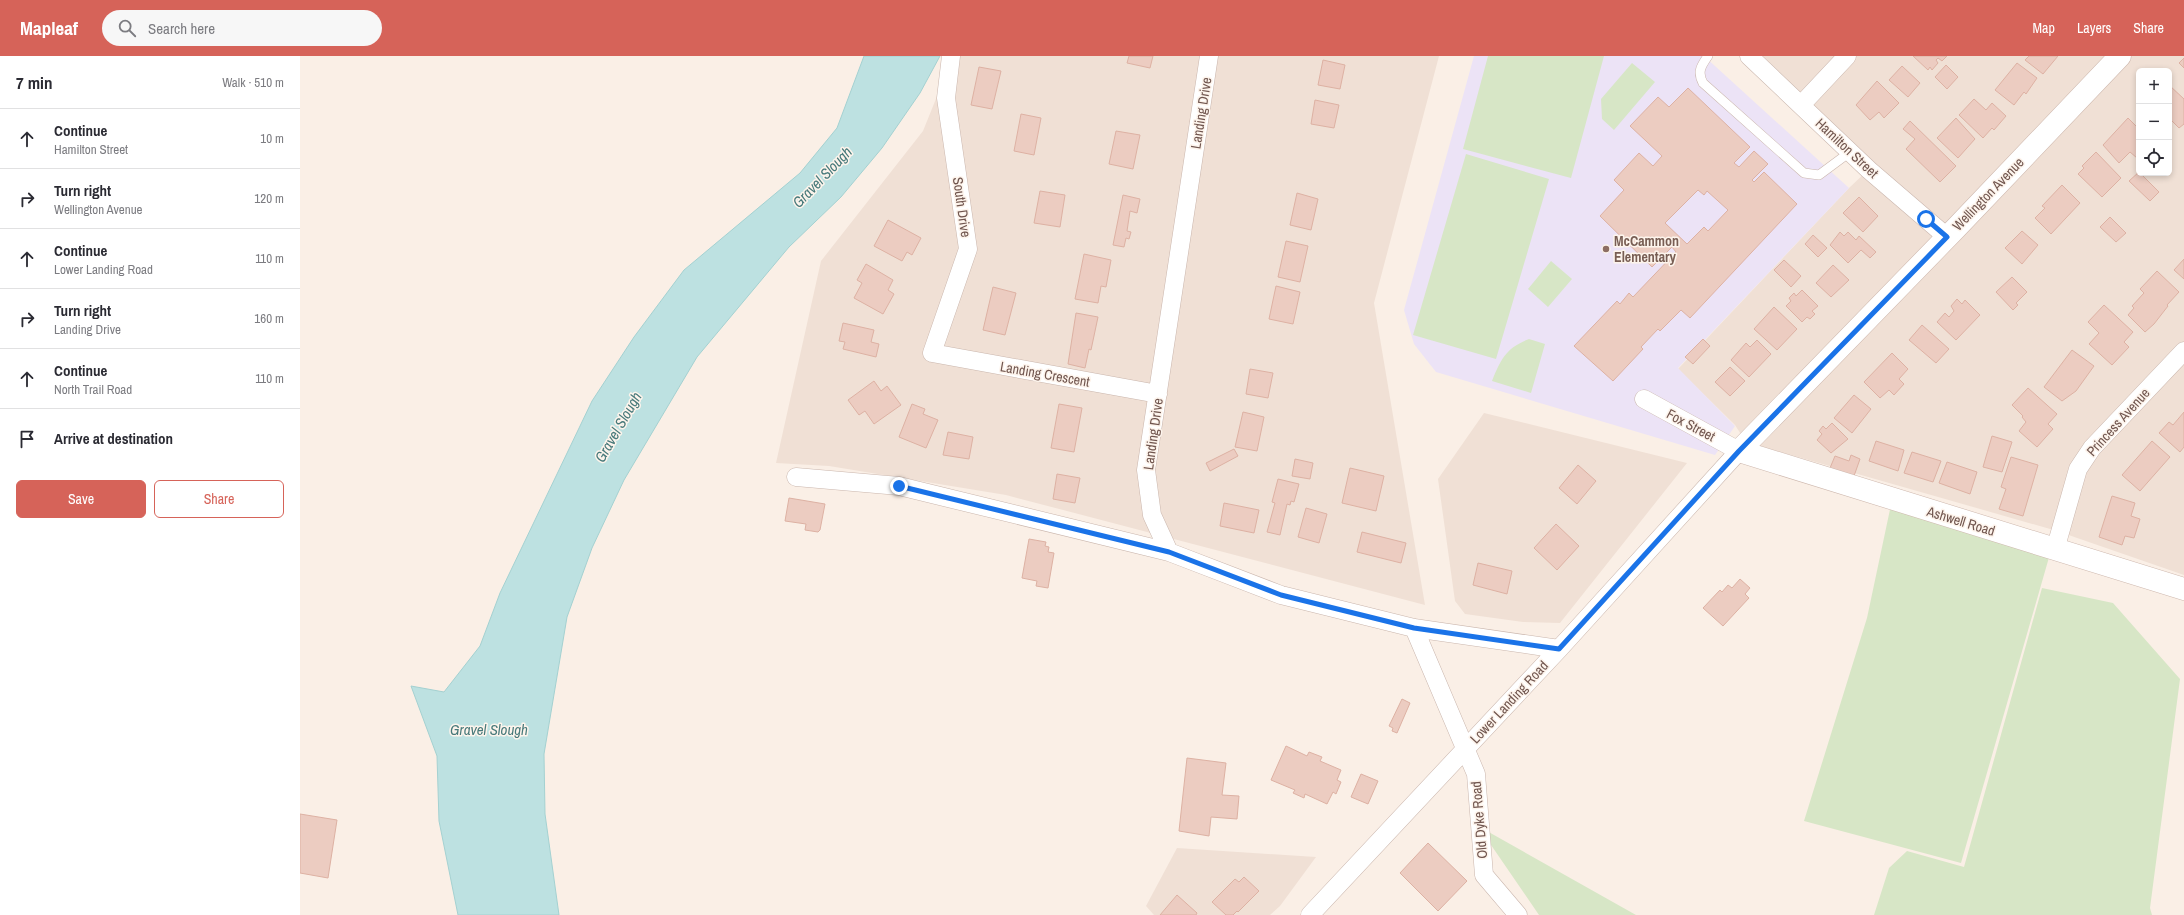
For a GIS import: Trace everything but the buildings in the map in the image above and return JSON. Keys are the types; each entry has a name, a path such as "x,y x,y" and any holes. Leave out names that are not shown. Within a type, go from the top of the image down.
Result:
{"street":[{"name":"South Drive","path":"932,353 968,249 946,98 951,56"},
{"name":"Landing Drive","path":"1169,552 1152,516 1146,470 1209,56"},
{"name":"Hamilton Street","path":"1749,56 1850,152 1947,237"},
{"path":"1801,105 1847,56"},
{"name":"Wellington Avenue","path":"1739,451 2120,56"},
{"name":"Princess Avenue","path":"2055,550 2078,469 2092,448 2184,351"},
{"name":"Landing Crescent","path":"932,353 1158,394"},
{"name":"Fox Street","path":"1644,399 1739,451"},
{"name":"Ashwell Road","path":"1739,451 2184,589"},
{"name":"Lower Landing Road","path":"1310,915 1559,649 1739,451"},
{"path":"796,477 899,486 1169,552 1281,595 1414,628 1559,649"},
{"name":"Old Dyke Road","path":"1414,628 1464,749 1476,774 1484,875 1518,915"}],"lane":[{"path":"1708,56 1700,66 1699,76 1703,83 1804,173 1818,175 1850,152"}],"shaded area":[{"path":"951,56 1439,56 1374,303 1425,605 1006,495 829,466 776,463 821,261 923,131 950,64"},
{"name":"McCammon Elementary","path":"1474,56 1704,56 1849,188 1678,368 1735,426 1715,455 1436,372 1414,344 1404,310"},
{"path":"1763,56 2184,56 2184,575 2057,531 1746,442 1735,425 1678,369 1849,188 1868,170 1809,102"},
{"path":"1484,413 1687,463 1560,623 1523,622 1465,614 1455,601 1438,479"},
{"path":"1177,848 1316,857 1280,906 1270,915 1154,915 1146,906"}],"green space":[{"path":"1488,56 1604,56 1571,178 1463,149"},
{"path":"1632,63 1655,82 1614,130 1602,119 1601,99"},
{"path":"1466,154 1549,179 1496,359 1413,335"},
{"path":"1551,261 1572,279 1548,307 1528,289"},
{"path":"1529,339 1545,344 1531,393 1492,381 1498,366 1505,355 1521,342"},
{"path":"1892,500 2052,547 1961,863 1804,821 1867,618"},
{"path":"2042,588 2113,603 2180,679 2150,908 2152,915 1874,915 1889,868 1907,851 1964,867"},
{"path":"1478,826 1636,915 1539,915"}],"water":[{"name":"Gravel Slough","path":"864,56 940,56 920,93 882,148 841,197 789,247 697,357 624,480 592,548 567,617 544,754 545,814 559,915 458,915 439,821 437,756 411,686 444,692 480,646 500,593 592,401 634,337 684,270 800,173 837,128"}],"place":[{"name":"McCammon Elementary","path":"1606,249"}],"route":[{"path":"899,486 1169,552 1281,595 1414,628 1559,649 1739,451 1947,237 1926,219"}]}
